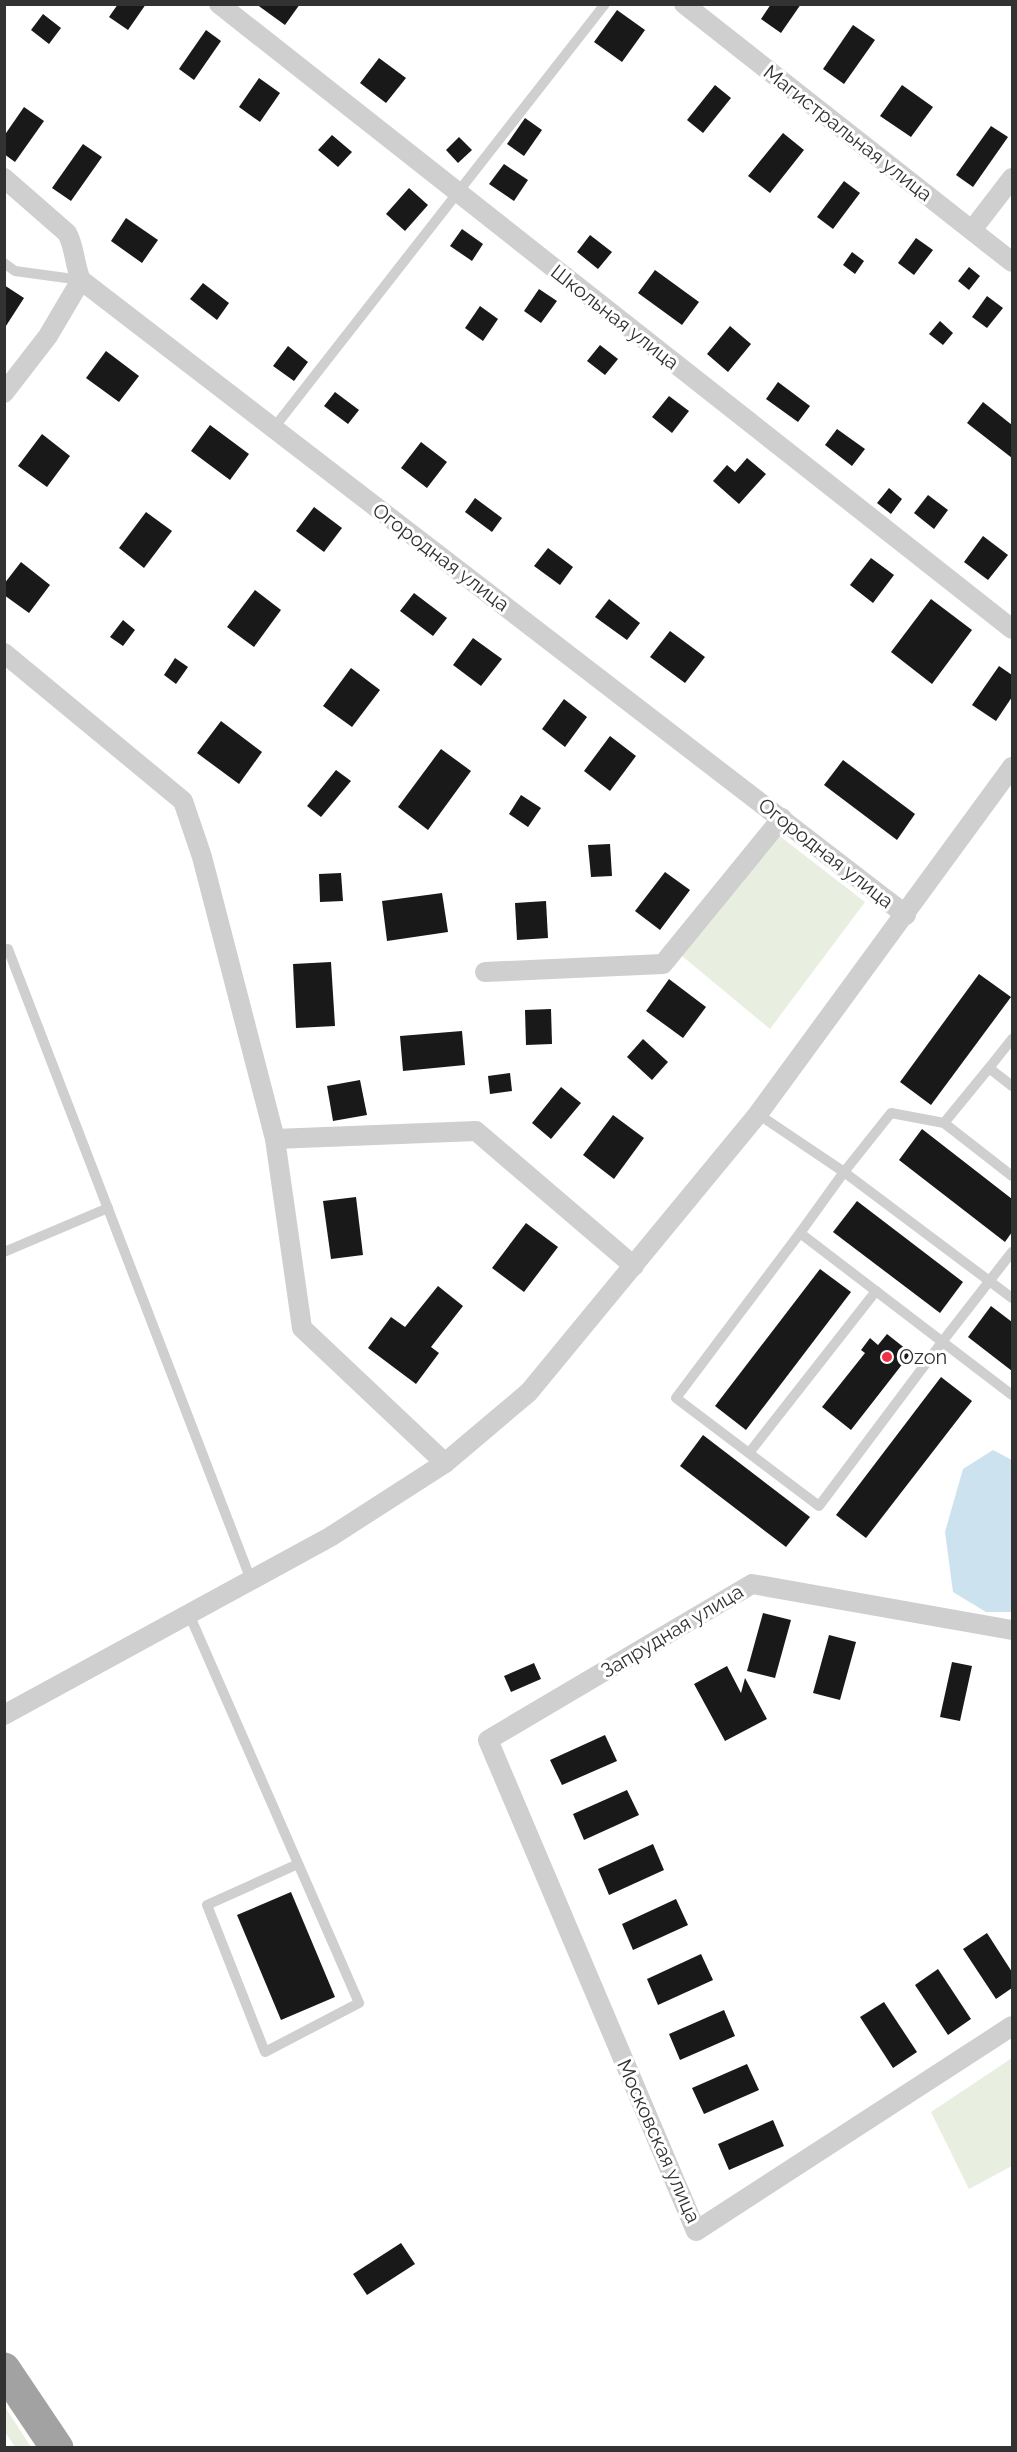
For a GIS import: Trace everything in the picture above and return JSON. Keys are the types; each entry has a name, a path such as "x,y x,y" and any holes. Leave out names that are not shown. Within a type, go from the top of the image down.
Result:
{"highway":[{"path":"4,2369 57,2448"}],"street":[{"name":"Школьная улица","path":"219,4 1012,629"},
{"name":"Магистральная улица","path":"684,4 1012,262"},
{"path":"4,178 67,233 72,242 75,267 81,280 48,336 4,393"},
{"path":"972,230 1012,178"},
{"name":"Огородная улица","path":"81,280 906,915"},
{"path":"4,653 183,801 202,857 276,1139 302,1328 444,1463"},
{"path":"4,1715 330,1536 444,1463 529,1392 758,1114 906,915 1012,767"},
{"path":"485,972 663,964 782,818"},
{"path":"276,1139 476,1131 634,1266"},
{"name":"Запрудная улица","path":"488,1740 752,1584 1012,1630"},
{"name":"Московская улица","path":"488,1740 696,2231 1012,2026"}],"lane":[{"path":"273,429 605,4"},
{"path":"4,263 15,271 81,280"},
{"path":"8,949 251,1580"},
{"path":"944,1123 1012,1039"},
{"path":"989,1068 1012,1086"},
{"path":"1012,1176 944,1123 891,1113 844,1172 676,1398 819,1506 1012,1252"},
{"path":"758,1114 844,1172 1012,1298"},
{"path":"4,1252 108,1208"},
{"path":"800,1233 1012,1395"},
{"path":"749,1453 876,1291"},
{"path":"189,1614 359,2003 265,2052 207,1905 298,1864"}],"shaded area":[{"path":"777,834 865,902 770,1029 682,956"},
{"path":"1012,2058 1012,2166 969,2189 931,2112"},
{"path":"5,2407 31,2447 15,2447 5,2432"}],"water":[{"path":"993,1450 1012,1460 1012,1612 986,1612 953,1592 945,1532 963,1469"}],"building":[{"path":"118,4 146,4 128,30 109,17"},
{"path":"256,4 300,4 285,25"},
{"path":"771,4 801,4 781,33 761,19"},
{"path":"617,10 645,30 622,62 594,42"},
{"path":"43,14 61,28 49,44 31,30"},
{"path":"853,25 875,40 844,84 823,69"},
{"path":"206,30 221,41 194,80 179,69"},
{"path":"379,58 406,78 386,103 360,83"},
{"path":"259,78 280,93 260,122 239,107"},
{"path":"715,85 731,98 703,133 687,120"},
{"path":"902,85 933,107 911,137 880,116"},
{"path":"24,107 44,121 15,162 4,154 4,136"},
{"path":"525,118 542,130 524,156 507,144"},
{"path":"991,126 1008,137 973,187 956,175"},
{"path":"783,133 804,150 770,193 748,176"},
{"path":"332,135 352,152 338,167 318,150"},
{"path":"459,137 472,150 458,163 446,150"},
{"path":"83,144 102,157 71,201 52,188"},
{"path":"504,164 528,180 514,201 489,184"},
{"path":"844,181 860,193 833,229 817,217"},
{"path":"409,188 428,205 405,231 386,214"},
{"path":"126,218 158,240 142,263 111,241"},
{"path":"462,229 483,244 472,261 450,246"},
{"path":"590,235 612,252 598,269 577,252"},
{"path":"916,238 933,250 914,275 898,263"},
{"path":"852,252 864,261 855,274 843,265"},
{"path":"969,267 980,276 969,290 958,281"},
{"path":"655,270 699,302 682,325 638,293"},
{"path":"203,283 229,303 217,320 190,299"},
{"path":"4,285 24,298 4,329"},
{"path":"539,289 557,301 541,323 524,311"},
{"path":"987,296 1003,308 987,328 972,317"},
{"path":"480,306 498,319 483,341 465,328"},
{"path":"940,321 953,333 943,345 929,334"},
{"path":"730,326 751,344 728,372 707,354"},
{"path":"600,345 618,359 605,375 587,361"},
{"path":"288,346 308,362 294,381 273,366"},
{"path":"106,351 139,376 119,402 86,378"},
{"path":"778,382 810,406 798,422 766,399"},
{"path":"335,392 359,410 348,424 324,406"},
{"path":"669,396 689,411 672,433 652,417"},
{"path":"983,402 1012,425 1012,458 967,423"},
{"path":"210,425 249,454 230,480 191,451"},
{"path":"837,429 865,449 852,466 825,445"},
{"path":"42,434 70,456 47,487 18,466"},
{"path":"421,442 447,462 427,488 401,468"},
{"path":"747,458 766,474 739,504 713,481 727,465 735,472"},
{"path":"889,488 902,499 891,514 877,503"},
{"path":"928,495 948,510 934,529 914,513"},
{"path":"475,498 502,518 492,532 465,512"},
{"path":"314,507 342,528 324,552 296,531"},
{"path":"146,512 172,531 144,568 119,548"},
{"path":"983,536 1008,555 988,580 964,562"},
{"path":"548,548 573,567 560,585 534,566"},
{"path":"871,558 894,575 873,603 850,585"},
{"path":"21,562 50,585 29,613 4,595 4,584"},
{"path":"255,590 281,610 254,647 227,627"},
{"path":"414,593 447,618 433,636 400,611"},
{"path":"609,599 640,623 627,640 595,617"},
{"path":"931,599 972,630 932,684 891,652"},
{"path":"123,620 135,630 123,646 110,637"},
{"path":"670,631 705,657 685,683 650,657"},
{"path":"473,638 502,659 481,686 453,665"},
{"path":"175,658 188,667 176,684 164,675"},
{"path":"999,666 1012,675 1012,697 996,721 972,705"},
{"path":"351,668 380,690 352,727 323,706"},
{"path":"564,699 587,717 565,747 542,729"},
{"path":"221,721 262,752 239,784 197,753"},
{"path":"610,736 636,756 610,791 584,771"},
{"path":"441,749 471,771 428,830 398,807"},
{"path":"843,760 915,814 897,840 824,785"},
{"path":"336,770 351,781 321,817 307,806"},
{"path":"521,795 541,808 528,827 509,814"},
{"path":"610,844 612,876 591,877 588,845"},
{"path":"665,872 690,890 660,930 635,911"},
{"path":"341,873 343,901 320,902 319,874"},
{"path":"442,893 448,932 387,941 382,901"},
{"path":"546,901 548,938 517,940 515,903"},
{"path":"331,962 335,1026 296,1028 293,964"},
{"path":"979,974 1011,997 931,1105 900,1082"},
{"path":"669,979 706,1007 683,1038 646,1011"},
{"path":"551,1009 552,1044 526,1045 525,1010"},
{"path":"462,1031 465,1065 403,1071 400,1036"},
{"path":"643,1039 668,1062 652,1080 627,1057"},
{"path":"510,1073 512,1091 490,1094 488,1076"},
{"path":"360,1080 367,1115 333,1121 327,1086"},
{"path":"561,1087 581,1103 551,1139 532,1123"},
{"path":"613,1115 644,1138 614,1179 583,1155"},
{"path":"922,1129 1012,1199 1012,1232 1005,1242 899,1160"},
{"path":"356,1197 363,1255 331,1259 323,1201"},
{"path":"857,1201 963,1282 940,1313 833,1232"},
{"path":"526,1223 558,1247 524,1292 492,1268"},
{"path":"820,1269 851,1292 746,1430 715,1406"},
{"path":"438,1286 463,1306 431,1347 439,1353 416,1384 368,1348 391,1317 405,1327"},
{"path":"991,1306 1012,1322 1012,1371 968,1337"},
{"path":"887,1334 911,1353 851,1430 822,1407 865,1353 861,1350 870,1338 878,1345"},
{"path":"941,1377 972,1401 866,1538 836,1515"},
{"path":"703,1435 810,1517 786,1547 680,1466"},
{"path":"763,1613 791,1620 775,1678 747,1671"},
{"path":"829,1635 856,1642 840,1700 813,1693"},
{"path":"952,1662 972,1666 960,1721 940,1717"},
{"path":"534,1663 541,1679 511,1692 504,1676"},
{"path":"727,1666 741,1693 745,1678 767,1719 725,1741 694,1684"},
{"path":"605,1735 617,1761 562,1785 550,1760"},
{"path":"627,1790 639,1815 584,1840 573,1814"},
{"path":"653,1844 664,1870 609,1895 598,1869"},
{"path":"291,1892 335,1997 281,2020 237,1915"},
{"path":"676,1899 688,1925 633,1950 622,1924"},
{"path":"987,1933 1012,1972 1012,1988 996,1999 963,1949"},
{"path":"701,1954 713,1980 658,2005 647,1979"},
{"path":"938,1969 971,2019 948,2035 915,1985"},
{"path":"884,2002 917,2052 893,2068 860,2017"},
{"path":"724,2010 735,2036 680,2060 669,2034"},
{"path":"747,2064 759,2090 704,2114 692,2088"},
{"path":"773,2120 784,2146 729,2170 718,2144"},
{"path":"401,2243 415,2264 367,2295 353,2274"}],"place":[{"name":"Ozon","path":"887,1357"}]}
